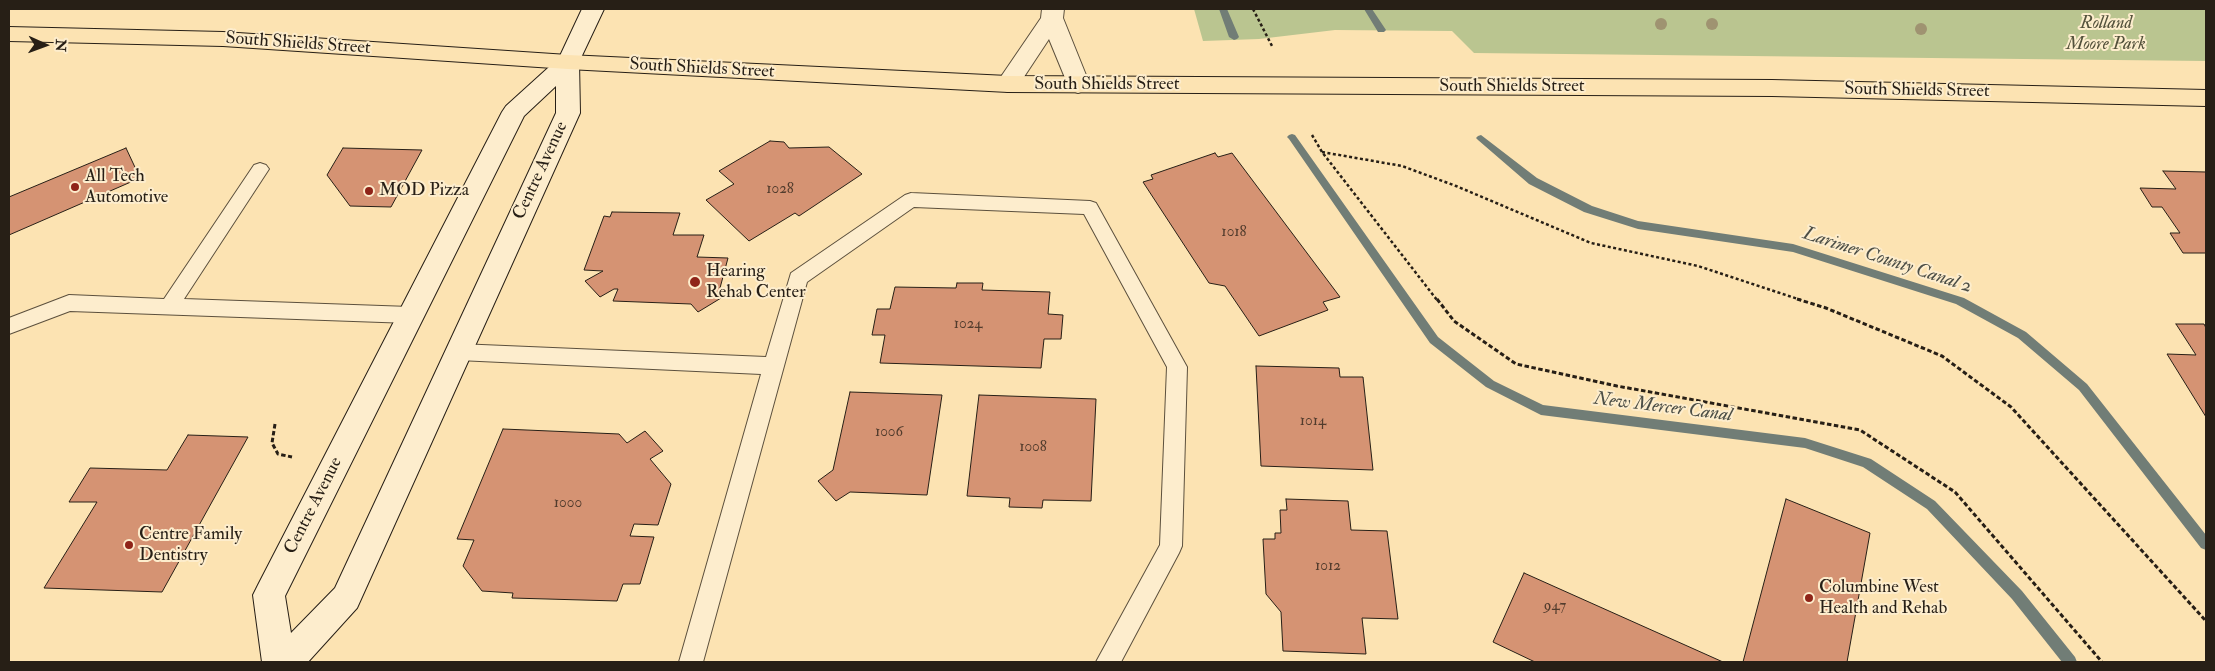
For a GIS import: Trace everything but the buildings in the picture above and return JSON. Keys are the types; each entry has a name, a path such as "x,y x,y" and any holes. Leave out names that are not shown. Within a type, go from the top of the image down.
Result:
{"main road":[{"name":"South Shields Street","path":"9,34 223,39 568,62 1008,84 1772,88 2206,98"}],"street":[{"path":"568,62 593,9"},
{"path":"1008,84 1052,14"},
{"path":"1052,14 1078,85"},
{"name":"Centre Avenue","path":"278,662 269,596 514,112 568,62"},
{"name":"Centre Avenue","path":"286,662 346,598 568,113 568,62"}],"lane":[{"path":"169,307 260,169"},
{"path":"691,662 798,278 911,200 1090,208 1177,366 1171,546 1108,662"},
{"path":"9,326 69,303 410,315"},
{"path":"458,352 774,366"}],"path":[{"path":"1253,9 1272,46"},
{"path":"1312,135 1322,152 1454,321 1516,364 1617,386 1860,430 1955,492 2102,662"},
{"path":"1322,152 1402,166 1456,186 1591,243 1698,266 1826,308 1942,356 2011,407 2206,621"},
{"path":"275,424 272,443 278,454 292,457"}],"green space":[{"name":"Rolland Moore Park","path":"1194,9 2206,9 2206,61 1474,53 1452,31 1335,30 1259,39 1203,41"}],"waterway":[{"name":"New Mercer Canal","path":"1223,9 1234,37"},
{"name":"Larimer County Canal 2","path":"1368,9 1381,30"},
{"name":"New Mercer Canal","path":"1292,137 1434,340 1490,384 1541,410 1805,443 1867,463 1931,505 2017,595 2070,662"},
{"name":"Larimer County Canal 2","path":"1481,138 1533,181 1588,209 1638,225 1793,248 1960,301 2022,335 2083,387 2206,544"}],"place":[{"name":"All Tech Automotive","path":"75,187"},
{"name":"MOD Pizza","path":"369,191"},
{"name":"Hearing Rehab Center","path":"695,282"},
{"name":"Centre Family Dentistry","path":"129,545"},
{"name":"Columbine West Health and Rehab","path":"1809,598"}]}
